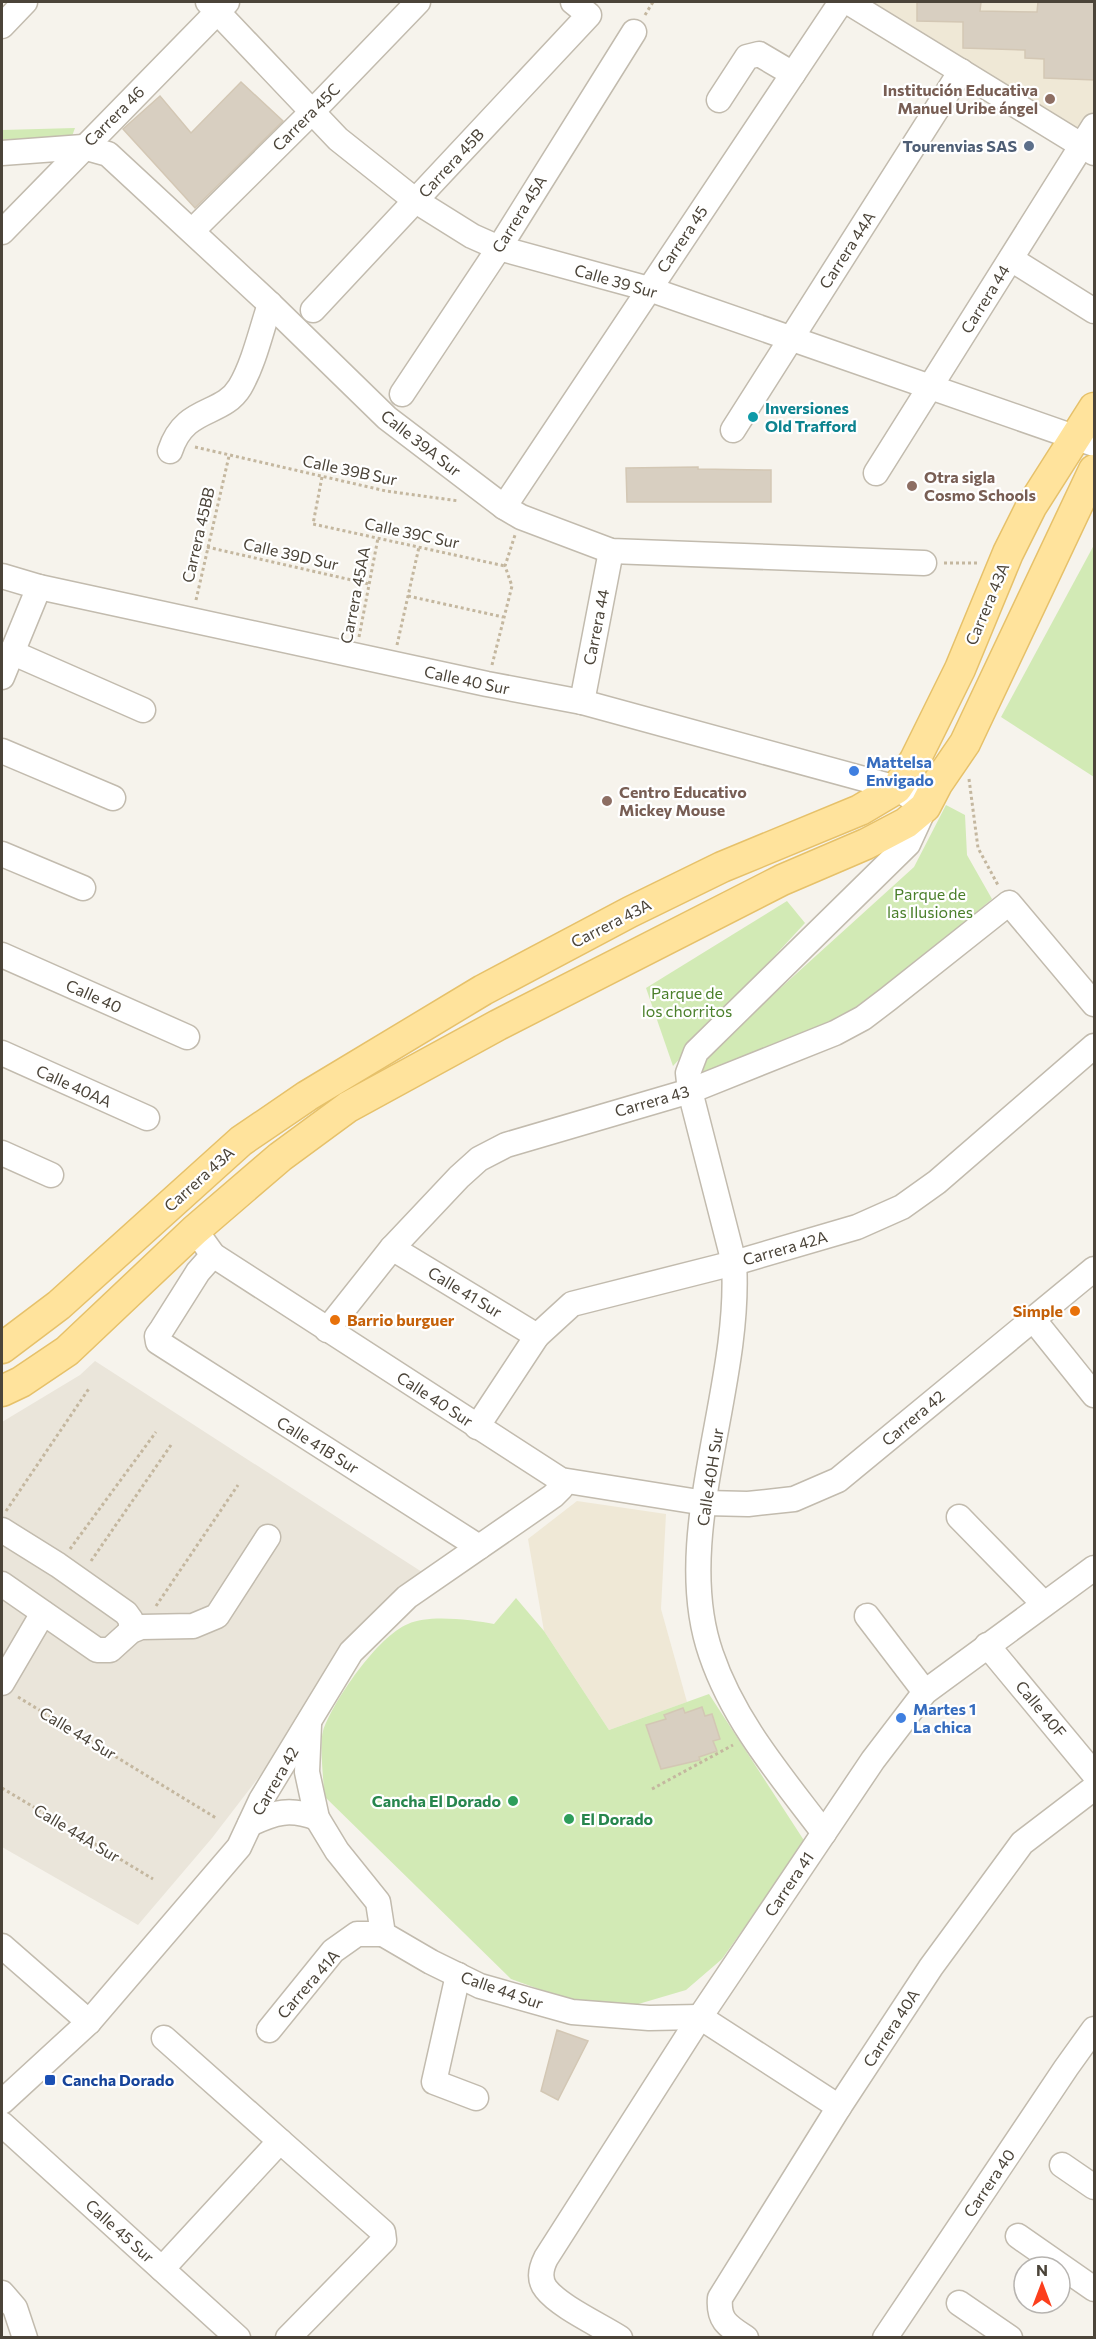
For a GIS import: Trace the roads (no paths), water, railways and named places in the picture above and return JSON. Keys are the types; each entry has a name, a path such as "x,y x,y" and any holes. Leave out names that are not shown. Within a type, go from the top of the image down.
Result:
{"main road":[{"name":"Carrera 43A","path":"2,1348 59,1305 242,1141 308,1096 483,990 630,912 722,867 860,810 897,788 915,760 960,669 1008,553 1031,507 1084,441 1095,408"},
{"path":"2,1391 21,1382 67,1351 195,1230 280,1157 348,1107 498,1025 782,880 866,844 906,823 925,807 937,784 965,743 1095,470"}],"street":[{"path":"2,26 25,2"},
{"name":"Carrera 45C","path":"192,231 312,112 418,2"},
{"name":"Carrera 45","path":"512,512 649,289 841,2"},
{"path":"848,2 961,71 1091,141"},
{"name":"Calle 39 Sur","path":"218,5 338,139 416,201 472,236 499,248 649,289 1084,441"},
{"name":"Carrera 46","path":"2,232 218,5"},
{"name":"Carrera 45B","path":"313,310 416,201 581,8"},
{"name":"Carrera 45A","path":"402,394 499,248 634,32"},
{"path":"718,100 747,57 752,54 759,54 793,74"},
{"name":"Carrera 44A","path":"733,430 961,71"},
{"name":"Carrera 44","path":"876,473 1011,259 1091,141"},
{"name":"Calle 39A Sur","path":"2,153 83,147 108,154 270,304 387,418 512,512 611,551 924,563"},
{"path":"1011,259 1095,311"},
{"path":"182,449 174,439 183,426 192,418 216,407 239,389 270,304"},
{"name":"Carrera 44","path":"582,702 611,551"},
{"name":"Calle 40 Sur","path":"2,576 355,656 582,702 897,788 925,807"},
{"path":"2,677 39,586"},
{"path":"11,652 143,710"},
{"path":"2,751 113,798"},
{"path":"690,1091 688,1072 696,1052 908,844 925,807"},
{"path":"2,854 82,888"},
{"name":"Carrera 43","path":"327,1330 392,1248 479,1159 506,1145 690,1091 835,1033 863,1018 925,972 1009,903 1095,1004"},
{"name":"Calle 40","path":"2,955 187,1037"},
{"name":"Carrera 42A","path":"477,1427 537,1336 572,1304 734,1263 857,1227 902,1208 937,1182 1095,1046"},
{"name":"Calle 40AA","path":"2,1053 147,1118"},
{"name":"Calle 40H Sur","path":"690,1091 734,1263 734,1323 699,1554 700,1610 711,1654 751,1736 824,1833"},
{"path":"2,1154 51,1175"},
{"name":"Calle 40 Sur","path":"195,1230 213,1255 561,1480 705,1503"},
{"name":"Calle 41 Sur","path":"392,1248 537,1336"},
{"name":"Calle 41B Sur","path":"213,1255 198,1272 168,1319 158,1336 158,1342 479,1547"},
{"name":"Carrera 42","path":"705,1503 770,1503 794,1499 838,1480 1095,1269"},
{"path":"1033,1319 1095,1395"},
{"name":"Carrera 42","path":"2,2102 89,2022 239,1847 261,1800 351,1652 406,1597 553,1496 561,1488 561,1480"},
{"path":"959,1517 1044,1604"},
{"path":"2,1530 58,1565 126,1613 136,1629"},
{"path":"2,1584 97,1650 110,1650 136,1629 193,1626 217,1616 268,1537"},
{"name":"Carrera 41","path":"620,2337 555,2297 545,2288 541,2277 546,2258 700,2017 873,1760 925,1692 1095,1568"},
{"path":"7,1688 43,1613"},
{"path":"867,1616 925,1692"},
{"name":"Calle 40F","path":"987,1645 1095,1774"},
{"path":"309,1721 307,1772 317,1818 337,1851 378,1902 383,1934"},
{"name":"Carrera 40A","path":"746,2337 723,2323 719,2312 720,2298 839,2107 931,1967 1022,1843 1095,1788"},
{"path":"250,1824 274,1812 290,1810 317,1818"},
{"name":"Carrera 41A","path":"269,2030 333,1951 357,1934 383,1934"},
{"name":"Calle 44 Sur","path":"383,1934 480,1986 572,2012 649,2018 700,2017"},
{"path":"2,1946 89,2022"},
{"path":"458,1975 434,2082 476,2098"},
{"path":"700,2017 839,2107"},
{"name":"Carrera 40","path":"885,2337 1066,2068 1095,2029"},
{"path":"164,2038 383,2232 384,2240 288,2337"},
{"name":"Calle 45 Sur","path":"2,2124 238,2337"},
{"path":"162,2269 280,2141"},
{"path":"1062,2165 1095,2187"},
{"path":"1017,2236 1095,2289"},
{"path":"959,2303 1010,2337"},
{"path":"6,2308 25,2337"}],"place":[{"name":"Institución Educativa Manuel Uribe ángel","path":"1050,99"},
{"name":"Tourenvias SAS","path":"1029,146"},
{"name":"Inversiones Old Trafford","path":"753,417"},
{"name":"Otra sigla Cosmo Schools","path":"912,486"},
{"name":"Mattelsa Envigado","path":"854,771"},
{"name":"Centro Educativo Mickey Mouse","path":"607,801"},
{"name":"Simple","path":"1075,1311"},
{"name":"Barrio burguer","path":"335,1320"},
{"name":"Martes 1 La chica","path":"901,1718"},
{"name":"Cancha El Dorado","path":"513,1801"},
{"name":"El Dorado","path":"569,1819"},
{"name":"Cancha Dorado","path":"50,2080"}],"park label":[{"name":"Parque de las Ilusiones","path":"930,903"},
{"name":"Parque de los chorritos","path":"687,1002"}]}
